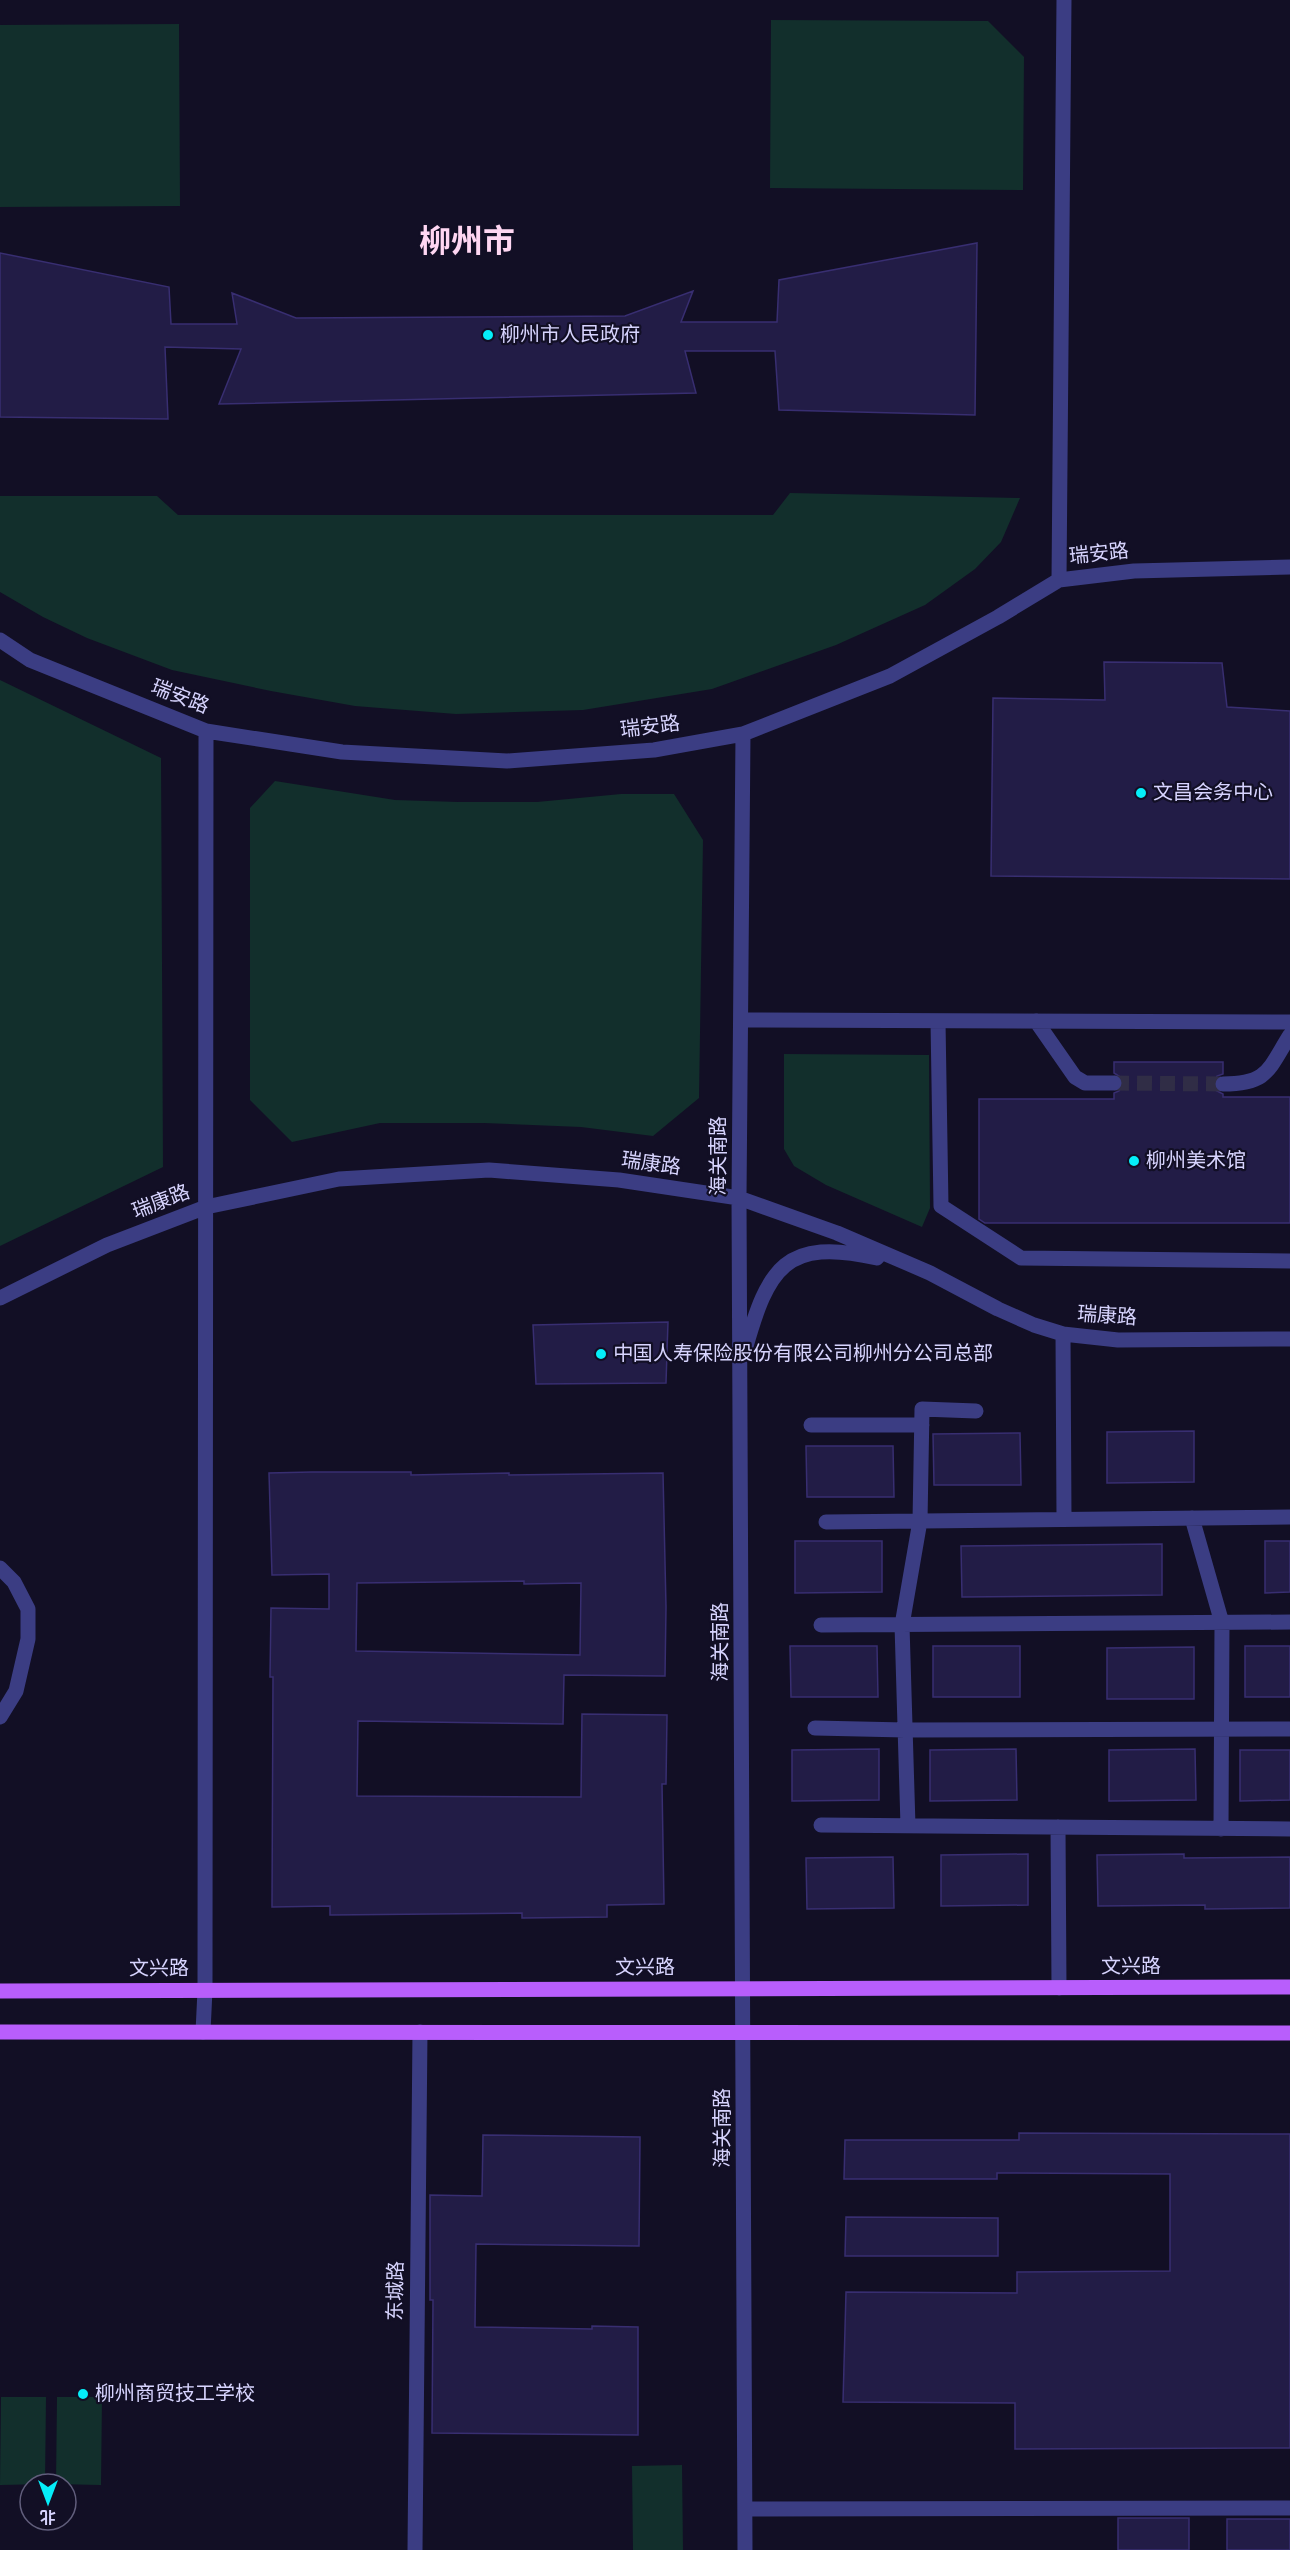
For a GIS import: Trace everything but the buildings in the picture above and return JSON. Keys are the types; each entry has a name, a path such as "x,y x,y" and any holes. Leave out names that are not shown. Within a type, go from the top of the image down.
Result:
{"main road":[{"name":"文兴路","path":"0,1991 1290,1988"},
{"path":"0,2032 1290,2033"}],"street":[{"path":"1059,580 1064,0"},
{"name":"瑞安路","path":"0,640 30,660 206,730 342,752 507,761 654,750 743,734 890,676 998,617 1059,580 1134,571 1290,567"},
{"path":"203,2032 205,1990 206,730"},
{"name":"海关南路","path":"743,734 739,1198 745,2550"},
{"path":"741,1020 1290,1022"},
{"path":"939,1021 941,1206 1021,1258 1290,1262"},
{"path":"1036,1021 1075,1077 1085,1083 1114,1083"},
{"path":"1223,1084 1244,1084 1256,1081 1266,1073 1290,1035"},
{"name":"瑞康路","path":"0,1298 106,1245 206,1207 339,1179 489,1170 619,1180 739,1198 837,1233 916,1267 998,1309 1034,1325 1063,1334 1118,1340 1290,1339"},
{"path":"740,1367 764,1291 772,1276 787,1264 819,1251 837,1250 916,1267"},
{"path":"1063,1334 1064,1519"},
{"path":"908,1826 902,1625 920,1521 922,1409 976,1411"},
{"path":"812,1425 922,1425"},
{"path":"826,1522 1290,1517"},
{"path":"1192,1518 1222,1623 1221,1829"},
{"path":"0,1568 14,1582 28,1609 28,1639 16,1691 0,1717"},
{"path":"821,1625 1290,1622"},
{"path":"814,1728 905,1730 1290,1729"},
{"path":"821,1825 1290,1829"},
{"path":"1058,1827 1059,1988"},
{"name":"东城路","path":"415,2550 420,2032"},
{"path":"745,2509 1290,2508"}],"green space":[{"path":"771,20 988,21 1024,57 1023,190 770,188"},
{"path":"179,24 180,206 0,207 0,25"},
{"path":"790,493 1020,498 1001,542 975,569 925,605 836,645 712,689 583,710 456,714 355,706 271,691 172,670 87,638 43,617 0,592 0,496 157,496 178,515 773,515"},
{"path":"0,680 161,758 163,1167 0,1246"},
{"path":"275,781 395,800 537,802 621,794 674,794 703,840 699,1098 653,1136 581,1127 484,1123 380,1123 292,1142 250,1100 250,808"},
{"path":"784,1054 929,1055 930,1208 922,1227 826,1185 794,1166 784,1149"},
{"path":"1,2397 46,2397 45,2472 18,2472 18,2485 0,2485"},
{"path":"57,2397 102,2397 101,2485 78,2484 78,2472 56,2472"},
{"path":"682,2465 683,2550 633,2550 632,2466"}],"tunnel":[{"path":"1114,1083 1223,1084"}],"place":[{"name":"柳州市人民政府","path":"488,335"},
{"name":"文昌会务中心","path":"1141,793"},
{"name":"柳州美术馆","path":"1134,1161"},
{"name":"中国人寿保险股份有限公司柳州分公司总部","path":"601,1354"},
{"name":"柳州商贸技工学校","path":"83,2394"}],"district":[{"name":"柳州市","path":"467,242"}]}
